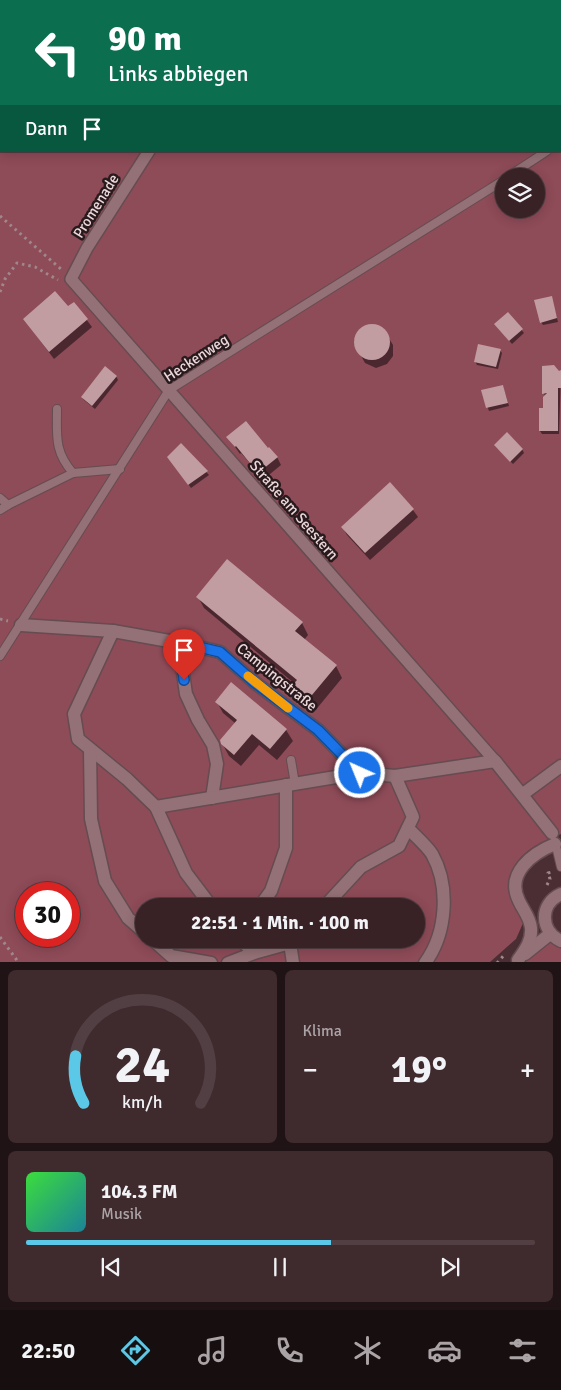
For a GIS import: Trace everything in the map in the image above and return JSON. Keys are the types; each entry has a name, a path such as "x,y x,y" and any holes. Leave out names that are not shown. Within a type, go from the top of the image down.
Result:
{"street":[{"name":"Promenade","path":"71,279 87,248 148,152"},
{"name":"Straße am Seestern","path":"71,279 495,760"},
{"name":"Campingstraße","path":"21,625 113,632 186,644 220,652 254,682 318,730 360,773"},
{"path":"113,632 74,714 78,739 127,779 156,807 186,873 205,898"},
{"path":"186,644 182,666 186,694 198,720 214,745 217,764 212,798"},
{"path":"90,749 91,819 105,881 128,918 135,924"},
{"path":"156,807 360,773 395,776 495,760 523,794 554,838 526,862 515,881 517,896 529,918 531,929 528,945 517,961"},
{"path":"523,794 561,766"},
{"path":"332,898 361,867 399,846 413,817 395,776"},
{"path":"266,898 271,892 286,848 291,785"},
{"path":"408,828 431,854 443,883 443,914 434,951 425,962"},
{"path":"517,961 556,938 546,927 545,912 552,899 561,894"},
{"path":"162,948 171,956 211,962"},
{"path":"249,948 254,953"},
{"path":"228,962 270,948"},
{"path":"292,948 293,962"}],"lane":[{"path":"521,168 545,152"},
{"name":"Heckenweg","path":"0,656 120,469 168,390 495,186"},
{"path":"57,409 57,445 65,463 73,473"},
{"path":"0,510 73,473 120,469"},
{"path":"0,498 8,505"},
{"path":"291,760 291,785"},
{"path":"554,838 561,867"}],"path":[{"path":"0,216 71,279"},
{"path":"0,292 5,279 17,262 35,267 57,280"},
{"path":"0,936 19,962"}],"shaded area":[{"path":"0,152 561,152 561,834 535,846 521,857 516,864 510,882 510,894 514,906 524,921 516,939 490,962 0,962"},
{"path":"550,935 561,942 561,962 517,962"}],"building":[{"path":"55,291 68,306 74,302 88,319 49,352 23,319"},
{"path":"552,296 557,318 540,323 534,300"},
{"path":"508,312 523,329 509,341 494,324"},
{"path":"372,324 379,325 385,329 389,335 389,349 385,355 379,359 372,360 365,359 359,355 355,349 354,342 355,335 359,329 365,325"},
{"path":"478,344 501,349 496,367 474,362"},
{"path":"554,365 559,371 561,370 561,388 558,388 558,431 539,431 539,408 543,408 543,397 547,393 542,394 542,366"},
{"path":"105,366 117,376 92,406 81,397"},
{"path":"503,385 508,403 486,408 481,390"},
{"path":"246,421 278,457 258,473 226,437"},
{"path":"507,432 523,449 510,462 494,445"},
{"path":"181,443 208,471 188,485 167,457"},
{"path":"390,482 414,509 365,553 341,527"},
{"path":"227,559 303,622 295,631 337,665 307,701 290,688 297,680 196,597"},
{"path":"231,682 287,729 270,749 252,734 234,755 221,744 220,740 237,720 215,702"}],"slow traffic":[{"path":"248,676 288,708"}],"route":[{"path":"184,680 182,666 186,644 220,652 254,682 318,730 360,773"}]}
